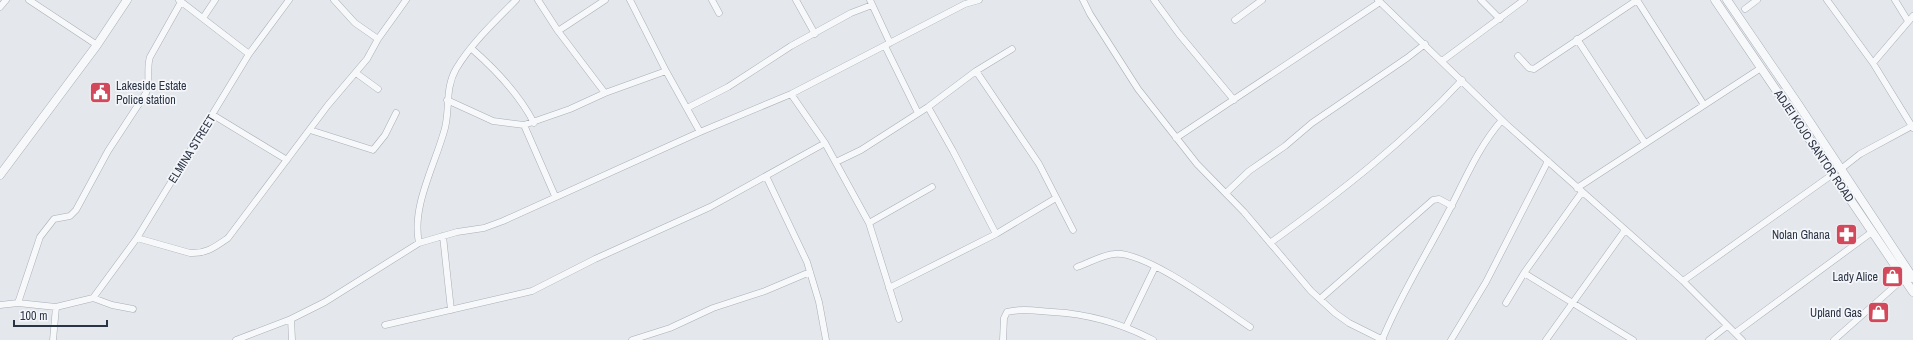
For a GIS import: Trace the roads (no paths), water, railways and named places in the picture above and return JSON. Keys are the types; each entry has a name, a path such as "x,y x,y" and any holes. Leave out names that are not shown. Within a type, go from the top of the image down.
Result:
{"street":[{"path":"0,7 6,0"},
{"path":"29,0 97,45"},
{"path":"0,174 97,45 127,0"},
{"path":"203,18 215,0"},
{"name":"ELMINA STREET","path":"94,298 137,238 249,54 289,0"},
{"path":"334,0 355,23 378,39"},
{"path":"137,238 190,254 199,254 208,251 228,238 328,105 367,59 378,39 406,0"},
{"path":"419,243 417,226 422,201 445,127 448,110 447,100 451,80 472,48 516,0"},
{"path":"538,0 558,31 604,94"},
{"path":"558,31 605,0"},
{"path":"630,0 666,71 700,132"},
{"path":"712,0 719,13"},
{"path":"796,0 815,34"},
{"path":"236,340 291,319 325,302 419,243 443,236 484,228 700,132 791,94 965,4 979,0"},
{"path":"1083,0 1090,14 1138,89 1197,164 1244,212 1311,291 1349,323 1382,340 1394,309 1492,132 1502,120"},
{"path":"1154,0 1179,34 1234,100"},
{"path":"1235,20 1262,0"},
{"path":"1480,0 1500,19"},
{"path":"1442,62 1524,0"},
{"path":"1518,56 1529,68 1534,68 1577,38 1637,0 1704,105"},
{"name":"ADJEI KOJO SANTOR ROAD","path":"1715,0 1913,292"},
{"name":"ADJEI KOJO SANTOR ROAD","path":"1727,0 1913,278"},
{"path":"1745,8 1757,0"},
{"path":"1827,0 1873,63 1912,127 1860,154 1841,169"},
{"path":"1873,63 1910,18 1895,0"},
{"path":"18,303 40,237 54,219 70,216 76,210 104,157 146,93 148,88 148,63 150,57 180,1 249,54"},
{"path":"1176,138 1379,1 1502,120 1683,281 1742,340"},
{"path":"687,108 728,86 775,54 815,34 871,2 887,44 918,113"},
{"path":"1577,38 1645,143"},
{"path":"1226,193 1249,171 1285,146 1312,123 1407,58 1424,44"},
{"path":"472,48 516,94 534,123"},
{"path":"836,162 861,150 928,107 976,71 1012,49"},
{"path":"1506,303 1524,273 1580,190 1645,143 1761,68"},
{"path":"447,100 493,121 524,125 570,110 604,94 666,71"},
{"path":"976,71 1039,164 1073,230"},
{"path":"356,73 378,90"},
{"path":"1270,243 1366,170 1440,104 1462,80"},
{"path":"791,94 825,143 869,223 899,319"},
{"path":"928,107 953,151 996,234"},
{"path":"310,130 374,150 385,135 396,113"},
{"path":"213,115 287,160"},
{"path":"524,125 556,196"},
{"path":"386,325 532,291 595,259 710,207 825,143"},
{"path":"1451,340 1486,282 1548,161"},
{"path":"1683,281 1833,174"},
{"path":"766,176 796,237 810,272 819,302 826,340"},
{"path":"869,223 932,187"},
{"path":"889,288 996,234 1056,198"},
{"path":"1320,299 1433,200 1440,199 1452,206"},
{"path":"1546,340 1572,301 1625,230"},
{"path":"1735,333 1872,232"},
{"path":"443,236 451,310"},
{"path":"1077,267 1115,254 1135,256 1176,277 1250,328"},
{"path":"1126,327 1155,267"},
{"path":"632,340 670,328 713,308 771,289 810,272"},
{"path":"1524,273 1572,301 1586,312 1633,340"},
{"path":"1834,340 1904,278"},
{"path":"0,305 18,303 56,307 94,298 112,305 133,309"},
{"path":"53,340 56,307"},
{"path":"1003,340 1005,314 1013,310 1067,312 1112,322 1153,340"},
{"path":"291,319 292,340"},
{"path":"1709,340 1727,326"}],"place":[{"name":"Lakeside Estate Police station","path":"101,93"},
{"name":"Nolan Ghana","path":"1846,235"},
{"name":"Lady Alice","path":"1893,277"},
{"name":"Upland Gas","path":"1878,313"}]}
